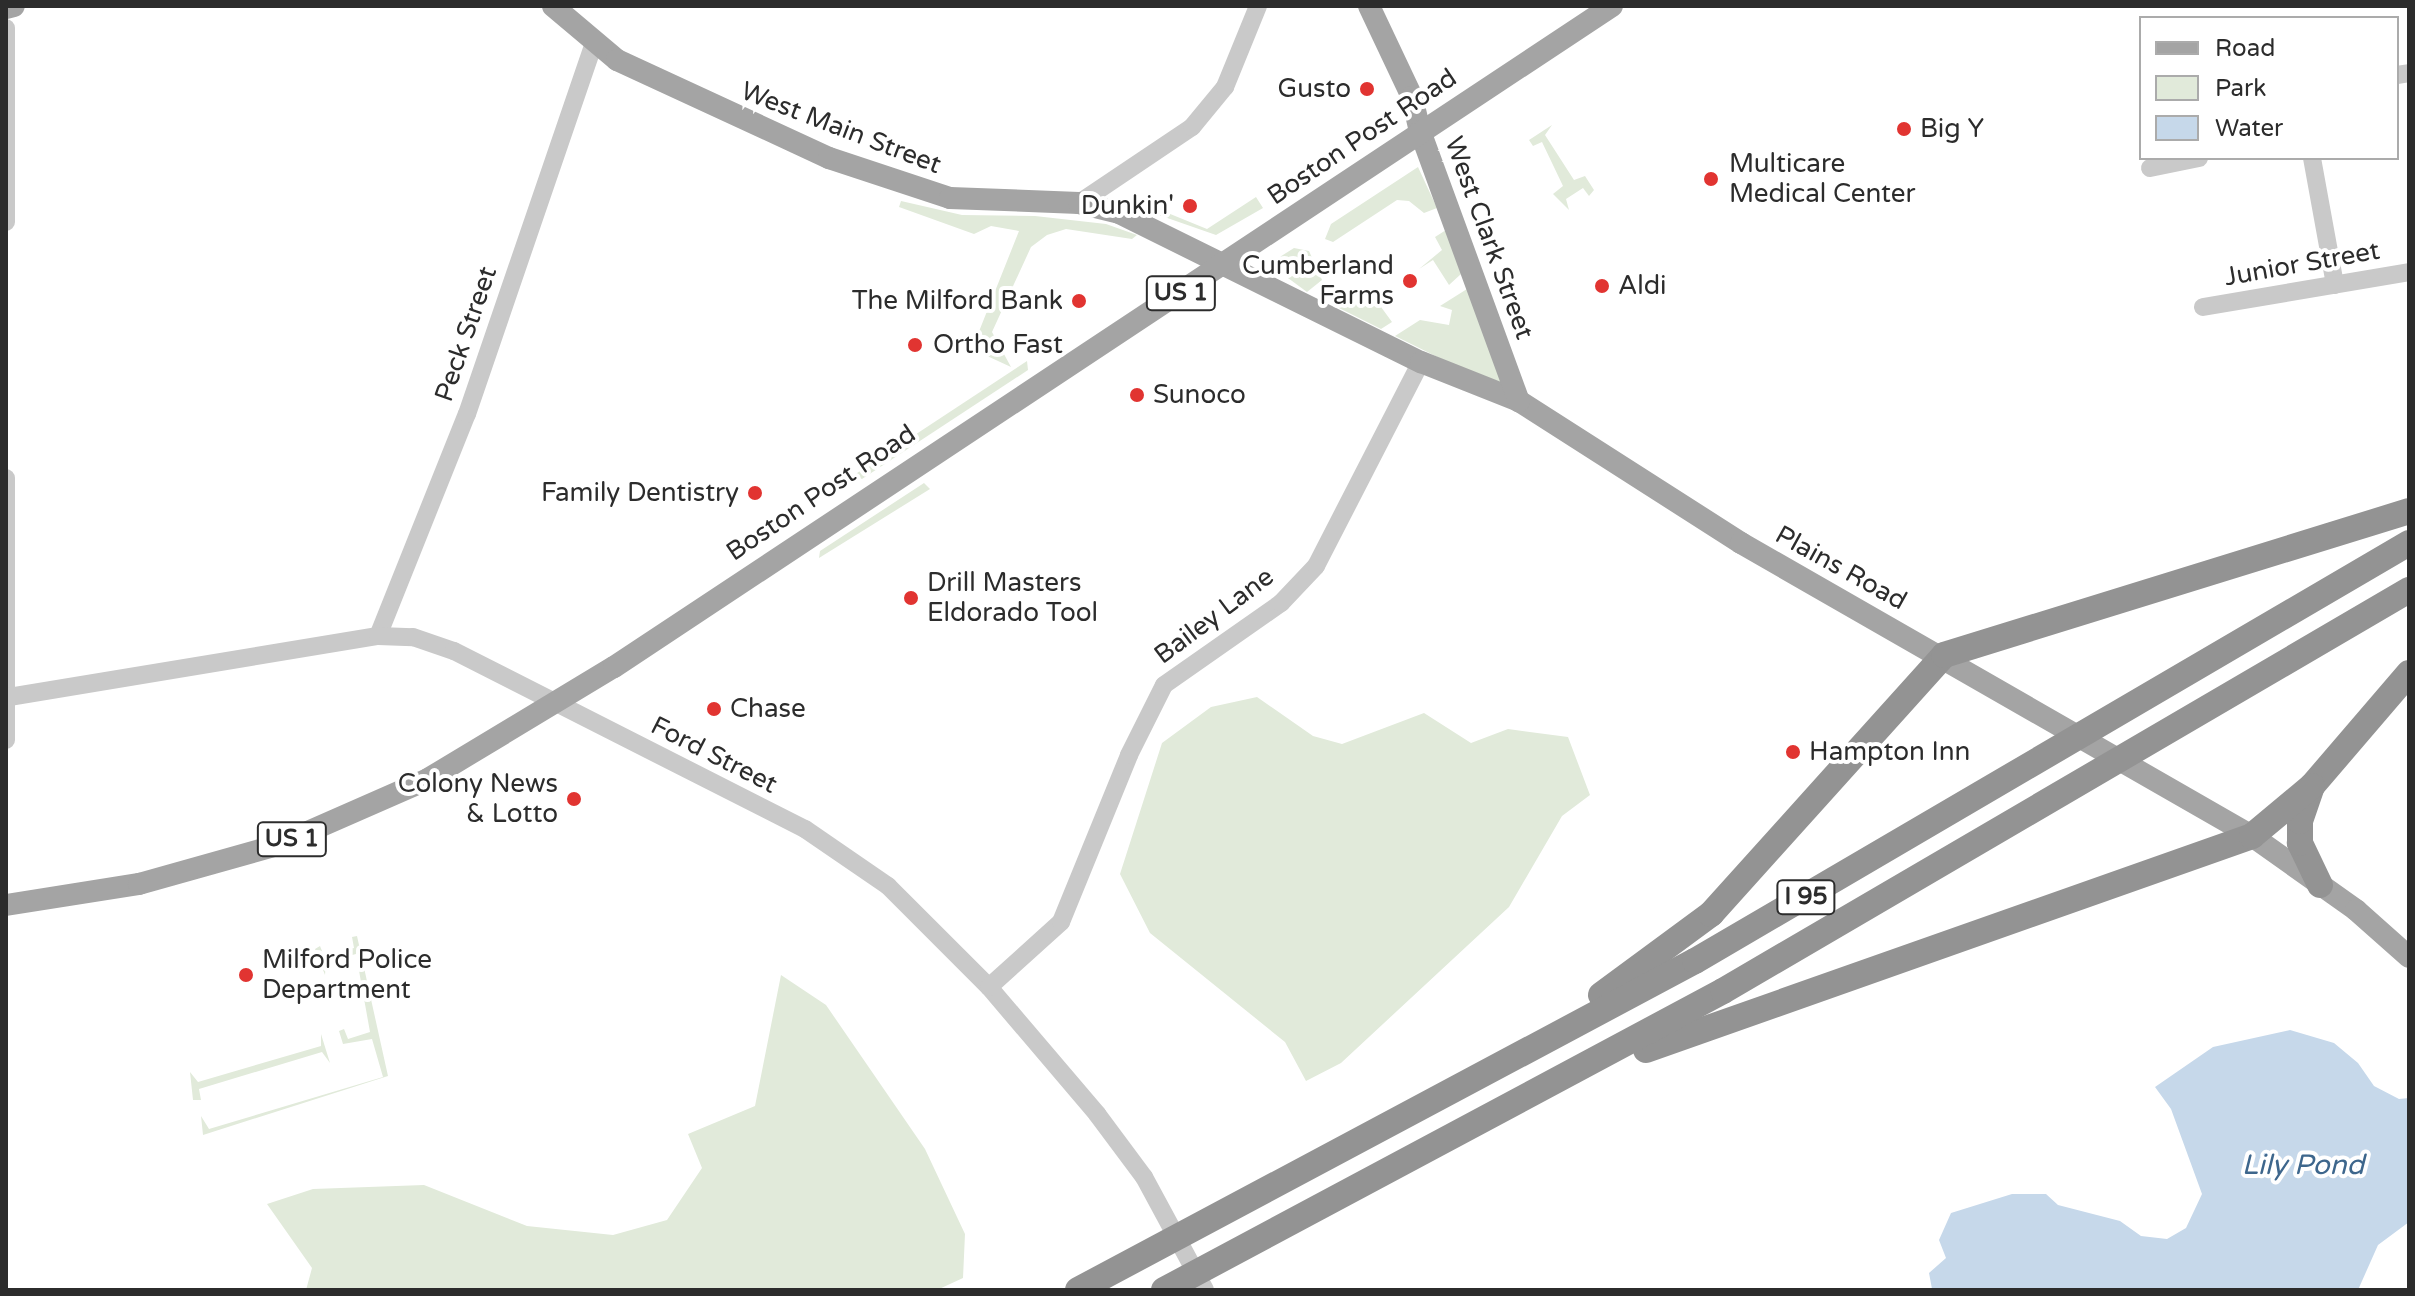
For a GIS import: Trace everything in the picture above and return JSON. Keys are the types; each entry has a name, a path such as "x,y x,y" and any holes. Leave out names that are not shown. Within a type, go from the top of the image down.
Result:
{"highway":[{"path":"1476,1079 1711,914 1944,655 2409,511"},
{"name":"I 95","path":"1078,1290 1476,1079 1780,912 2409,543"},
{"name":"I 95","path":"1190,1281 1745,978 2409,590"},
{"path":"1506,1109 1732,1016 2252,836 2312,786 2409,673"},
{"path":"2312,786 2300,821 2300,843 2320,885"}],"main road":[{"path":"6,8 14,6"},
{"name":"West Main Street","path":"553,6 593,45 731,117 922,192 1079,203 1138,220 1226,263"},
{"name":"West Clark Street","path":"1369,6 1412,97 1420,131 1519,401"},
{"name":"Boston Post Road","path":"6,905 139,884 278,845 428,779 553,704 1612,6"},
{"name":"Plains Road","path":"1226,263 1421,362 1519,401 1679,507 1944,655 2252,836 2320,885 2409,957"}],"street":[{"path":"1079,203 1192,127 1229,79 1258,6"},
{"path":"6,28 6,222"},
{"name":"Peck Street","path":"378,636 467,414 593,45"},
{"path":"2150,168 2189,160"},
{"path":"2312,160 2335,285"},
{"name":"Junior Street","path":"2203,307 2409,272"},
{"name":"Bailey Lane","path":"989,987 1061,922 1129,755 1164,685 1281,603 1316,566 1421,362"},
{"path":"6,478 9,697 6,740"},
{"name":"Ford Street","path":"9,697 378,636 413,637 442,645 850,855 888,886 989,987 1048,1052 1144,1177 1190,1281"}],"green space":[{"path":"1552,125 1545,135 1574,180 1585,176 1594,190 1589,196 1583,188 1566,199 1569,210 1553,194 1563,186 1542,142 1533,146 1529,140"},
{"path":"1418,167 1437,208 1424,213 1409,201 1397,200 1333,242 1325,239 1331,224"},
{"path":"1256,197 1263,208 1216,235 1153,213 1158,209 1207,229"},
{"path":"901,201 962,215 1035,216 1106,224 1137,235 1132,239 1066,229 1047,235 1031,247 992,332 1011,367 972,349 1019,231 991,226 974,234 899,207"},
{"path":"1446,230 1461,274 1449,285 1433,260 1419,269 1442,250 1435,237"},
{"path":"1294,248 1309,251 1322,280 1307,292 1273,267 1275,260"},
{"path":"1467,289 1502,374 1500,388 1395,336 1420,320 1449,325 1452,310 1440,306"},
{"path":"1345,295 1361,305 1373,296 1392,322 1381,329 1333,305"},
{"path":"1027,361 1028,370 862,479 854,475"},
{"path":"924,483 930,489 819,558 820,551"},
{"path":"1257,697 1313,736 1342,744 1424,713 1471,743 1508,729 1568,737 1590,795 1562,816 1509,907 1341,1063 1306,1081 1285,1042 1150,933 1120,874 1162,743 1211,707"},
{"path":"357,936 388,1076 203,1135 201,1116 209,1129 383,1077 372,1039 343,1044 339,1031 344,1029 348,1039 370,1032 356,954 326,962 325,975 315,949 320,946 324,956 354,948 352,937"},
{"path":"781,975 826,1005 925,1149 965,1234 963,1278 937,1290 306,1290 312,1268 267,1204 313,1189 424,1185 527,1226 613,1235 667,1220 702,1168 688,1134 755,1106"},
{"path":"321,1034 330,1063 322,1052 199,1089 201,1100 193,1100 190,1072 198,1082 321,1046"}],"water":[{"name":"Lily Pond","path":"2290,1030 2334,1043 2358,1063 2374,1086 2399,1099 2409,1098 2409,1222 2378,1245 2358,1290 1932,1289 1929,1273 1946,1258 1939,1240 1951,1213 2012,1194 2046,1194 2058,1205 2120,1221 2141,1236 2167,1239 2186,1228 2202,1194 2171,1109 2155,1087 2213,1047"}],"place":[{"name":"Gusto","path":"1367,89"},
{"name":"Big Y","path":"1904,129"},
{"name":"Multicare Medical Center","path":"1711,179"},
{"name":"Dunkin'","path":"1190,206"},
{"name":"Cumberland Farms","path":"1410,281"},
{"name":"Aldi","path":"1602,286"},
{"name":"The Milford Bank","path":"1079,301"},
{"name":"Ortho Fast","path":"915,345"},
{"name":"Sunoco","path":"1137,395"},
{"name":"Family Dentistry","path":"755,493"},
{"name":"Drill Masters Eldorado Tool","path":"911,598"},
{"name":"Chase","path":"714,709"},
{"name":"Hampton Inn","path":"1793,752"},
{"name":"Colony News & Lotto","path":"574,799"},
{"name":"Milford Police Department","path":"246,975"}]}
